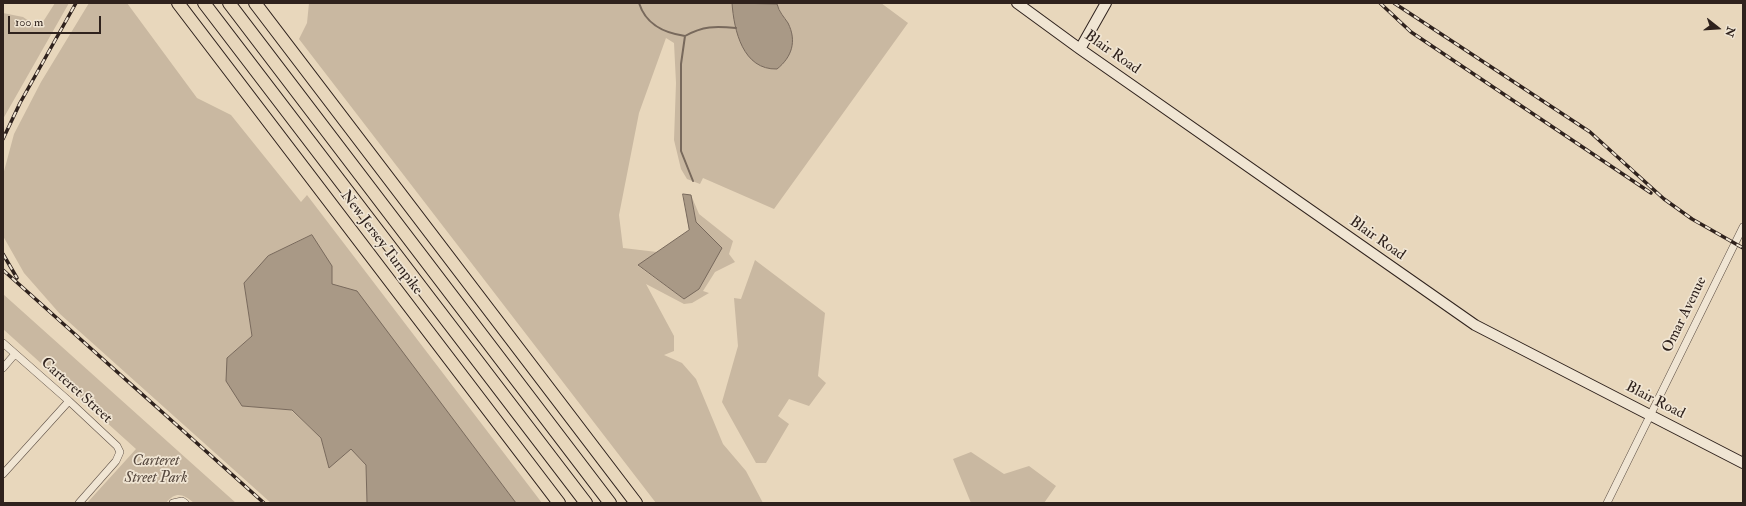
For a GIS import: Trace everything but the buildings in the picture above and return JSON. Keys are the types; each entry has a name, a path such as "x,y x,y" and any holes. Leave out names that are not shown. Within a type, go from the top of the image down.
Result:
{"highway":[{"name":"New Jersey Turnpike","path":"178,3 559,503"},
{"name":"New Jersey Turnpike","path":"204,3 586,503"},
{"name":"New Jersey Turnpike","path":"228,3 610,503"},
{"path":"255,3 636,503"}],"street":[{"name":"Blair Road","path":"1018,3 1080,49 1475,325 1743,463"},
{"path":"1080,49 1106,3"},
{"name":"Omar Avenue","path":"1607,503 1743,227"},
{"name":"Carteret Street","path":"3,343 69,400 117,446 120,452 115,462 79,503"},
{"path":"3,368 15,354"},
{"path":"3,474 69,400"}],"green space":[{"path":"55,3 69,3 3,119 3,13 23,17 39,28"},
{"path":"89,3 127,3 197,98 231,115 301,202 307,195 542,503 516,503 400,349 331,284 332,266 244,283 252,336 227,358 242,406 291,410 321,438 329,467 351,448 366,465 367,503 271,503 60,314 24,273 3,236 3,175 14,134 41,82"},
{"path":"309,3 732,3 736,28 792,34 776,3 881,3 908,23 774,209 703,178 700,184 687,179 681,169 674,140 676,83 674,43 666,38 639,113 619,215 623,248 657,252 638,266 684,299 696,222 691,195 699,214 733,241 729,254 735,262 715,272 703,291 709,293 692,303 684,304 646,284 674,336 674,351 664,355 682,363 696,379 723,444 746,471 763,503 656,503 299,39 307,23"},
{"path":"755,260 825,313 818,376 826,383 809,406 789,399 778,416 789,424 766,463 756,463 722,402 738,346 734,298 741,299"},
{"name":"Carteret Street Park","path":"3,294 236,503 194,503 183,496 176,495 166,503 87,503 136,449 3,329"},
{"path":"971,452 1004,474 1029,466 1056,486 1044,503 971,503 953,459"}],"shaded area":[{"path":"732,3 777,4 791,30 792,48 786,59 777,69 765,68 748,56 742,47 738,36"},
{"path":"683,194 691,195 696,222 722,248 699,289 684,299 638,265 689,230"},
{"path":"312,235 332,266 332,284 357,291 516,503 367,503 366,465 351,449 329,468 321,438 292,410 242,406 226,381 227,358 252,336 244,283 268,256"}],"waterway":[{"path":"639,3 646,17 657,27 670,33 685,36"},
{"path":"693,181 681,151 681,64 685,36 698,30 709,28 736,28"}],"railway":[{"path":"3,139 20,103 76,3"},
{"path":"1380,3 1411,32 1651,193"},
{"path":"1394,3 1590,132 1664,199 1692,219 1743,248"},
{"path":"3,254 17,278"},
{"path":"3,270 264,503"}]}
